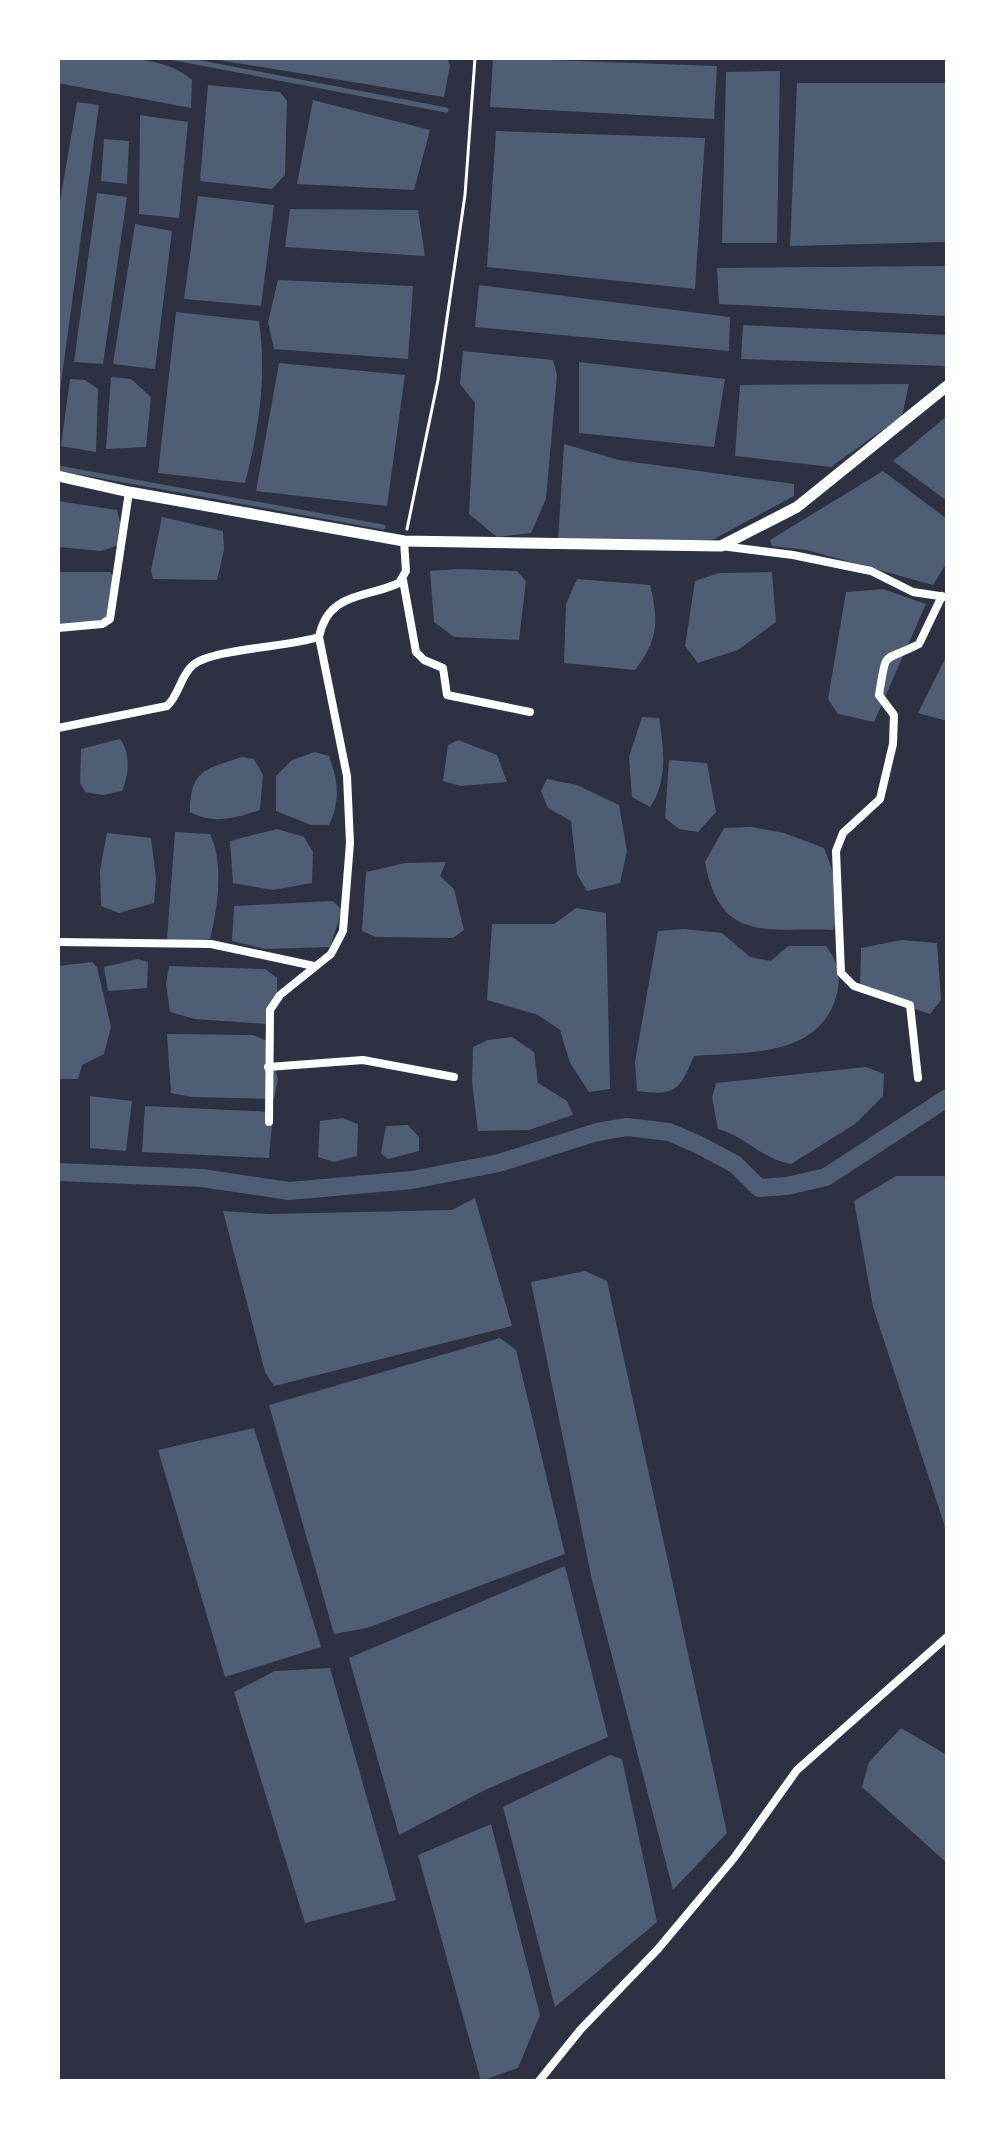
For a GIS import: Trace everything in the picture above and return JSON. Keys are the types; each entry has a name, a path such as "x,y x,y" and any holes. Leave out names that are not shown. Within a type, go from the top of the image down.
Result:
{"street":[{"path":"721,546 797,507 947,386"},
{"path":"58,476 129,492 404,541 721,546 871,571 913,592 945,597 919,644 894,652 885,661 879,695 894,715 893,744 880,799 843,833 836,851 841,973 854,986 910,1005 918,1078"},
{"path":"58,628 102,624 110,619 129,492"},
{"path":"404,541 403,580 416,652 424,660 443,668 447,695 530,712"},
{"path":"269,1122 267,1020 274,1002 339,943 350,843 347,776 319,637 322,619 329,611 403,580"},
{"path":"58,728 167,706 175,699 187,671 202,658 273,649 319,637"},
{"path":"58,942 211,944 314,966"},
{"path":"268,1067 363,1060 454,1077"},
{"path":"539,2081 734,1858 797,1770 947,1637"}],"path":[{"path":"404,541 438,380 465,195 475,58"}],"water":[{"path":"58,58 128,58 164,65 192,80 191,108 58,83"},
{"path":"206,58 447,58 450,66 444,97"},
{"path":"493,58 717,66 714,119 490,107"},
{"path":"780,71 777,243 722,243 726,72"},
{"path":"797,83 946,83 947,242 790,246"},
{"path":"208,85 280,92 287,101 285,175 272,189 200,181"},
{"path":"313,100 430,130 414,190 297,184"},
{"path":"77,102 99,105 58,405 58,213"},
{"path":"140,115 188,122 179,218 139,214"},
{"path":"496,131 705,138 695,289 487,267"},
{"path":"104,139 129,141 127,184 101,181"},
{"path":"97,193 127,197 103,364 74,362"},
{"path":"198,196 274,205 261,306 184,299"},
{"path":"290,209 418,210 425,256 285,247"},
{"path":"135,224 172,231 155,369 113,364"},
{"path":"947,266 947,316 719,304 717,268"},
{"path":"278,280 413,286 408,359 274,349 268,322"},
{"path":"479,285 730,317 729,351 475,327"},
{"path":"176,312 259,321 262,362 260,402 245,483 158,473"},
{"path":"743,325 947,335 947,366 741,359"},
{"path":"463,351 553,360 557,375 546,499 531,533 497,537 469,514 475,403 460,384"},
{"path":"579,362 725,379 714,447 579,433"},
{"path":"279,363 405,375 387,506 256,491"},
{"path":"111,377 131,379 151,397 146,447 106,449"},
{"path":"70,379 85,380 98,389 96,452 61,446"},
{"path":"909,384 902,416 831,467 735,456 740,385"},
{"path":"947,416 947,501 893,461"},
{"path":"564,444 619,460 794,484 794,496 712,540 558,541"},
{"path":"883,471 947,519 947,562 933,585 807,550 772,546 770,540"},
{"path":"58,501 117,510 121,526 119,545 101,551 58,547"},
{"path":"162,517 223,531 224,550 217,580 153,579 151,570"},
{"path":"430,571 517,571 526,581 519,640 454,637 434,622"},
{"path":"58,572 110,572 115,579 107,627 66,627 58,623"},
{"path":"772,572 776,622 738,650 698,663 685,646 695,581 719,573"},
{"path":"577,579 650,585 655,609 654,630 648,650 635,670 564,663 566,604"},
{"path":"883,589 926,604 874,722 838,714 828,699 846,592"},
{"path":"947,655 947,721 918,713"},
{"path":"642,717 659,718 662,741 660,787 650,807 632,797 629,757"},
{"path":"120,739 128,764 122,791 103,795 85,792 80,783 81,749"},
{"path":"458,740 497,755 507,782 461,786 443,781 448,745"},
{"path":"315,752 329,756 336,782 337,799 329,825 311,825 276,811 276,776 292,760"},
{"path":"242,757 254,759 263,775 260,810 233,818 216,819 190,812 193,787 202,773"},
{"path":"669,760 707,763 716,812 698,832 679,829 665,818"},
{"path":"547,779 577,785 619,805 627,851 620,883 587,891 577,874 571,821 548,808 541,791"},
{"path":"751,827 784,833 824,848 835,879 838,899 833,930 751,926 735,919 722,907 712,889 705,862 724,828"},
{"path":"277,829 304,837 313,852 312,883 273,890 233,883 230,841"},
{"path":"175,832 210,834 218,871 210,939 180,945 167,939"},
{"path":"107,833 151,838 156,878 154,903 119,913 101,906 100,870"},
{"path":"446,862 440,876 454,889 464,930 453,938 376,937 362,931 366,872 405,863"},
{"path":"333,901 342,910 330,947 265,949 232,941 234,906"},
{"path":"576,908 606,913 610,1089 589,1092 570,1063 560,1030 538,1015 487,1000 492,924 554,924"},
{"path":"684,929 722,933 750,957 771,961 788,946 826,946 838,970 836,997 827,1017 797,1041 757,1052 694,1056 680,1084 674,1088 660,1093 637,1091 635,1062 658,931"},
{"path":"901,940 937,943 941,1000 930,1014 860,991 861,948"},
{"path":"138,959 148,962 147,988 108,991 104,967"},
{"path":"92,962 97,967 111,1027 104,1054 82,1065 78,1079 58,1079 58,966"},
{"path":"169,966 265,969 277,978 277,1004 267,1024 195,1019 170,1012 166,984"},
{"path":"167,1034 253,1035 268,1041 278,1079 274,1099 191,1097 171,1093"},
{"path":"512,1037 534,1052 538,1083 567,1101 573,1115 529,1130 478,1131 472,1082 473,1047 488,1040"},
{"path":"866,1067 884,1074 883,1096 855,1124 791,1164 772,1158 718,1129 712,1097 716,1083"},
{"path":"90,1096 132,1101 126,1151 90,1148"},
{"path":"145,1106 273,1112 269,1158 142,1152"},
{"path":"342,1118 358,1124 357,1156 334,1162 318,1157 320,1121"},
{"path":"408,1125 419,1137 419,1151 388,1159 381,1153 386,1126"},
{"path":"896,1176 944,1176 947,1182 947,1533 873,1307 854,1201"},
{"path":"475,1198 512,1326 274,1386 265,1372 223,1211 269,1214 452,1210"},
{"path":"585,1271 607,1281 727,1833 673,1890 592,1580 531,1282"},
{"path":"500,1338 516,1350 565,1554 367,1628 334,1634 269,1405"},
{"path":"254,1428 321,1647 225,1677 158,1450"},
{"path":"565,1566 608,1737 487,1789 399,1835 349,1658"},
{"path":"330,1668 396,1900 305,1923 234,1692 275,1671"},
{"path":"901,1728 947,1755 947,1863 862,1787 869,1762"},
{"path":"610,1755 622,1759 657,1922 555,2007 503,1807"},
{"path":"491,1824 540,2015 518,2068 481,2081 418,1855"}],"waterway":[{"path":"175,58 446,110"},
{"path":"58,468 383,527"},
{"path":"58,1172 202,1178 289,1191 412,1180 499,1163 597,1132 627,1127 669,1132 697,1144 735,1164 759,1188 787,1186 826,1177 947,1098"}]}
